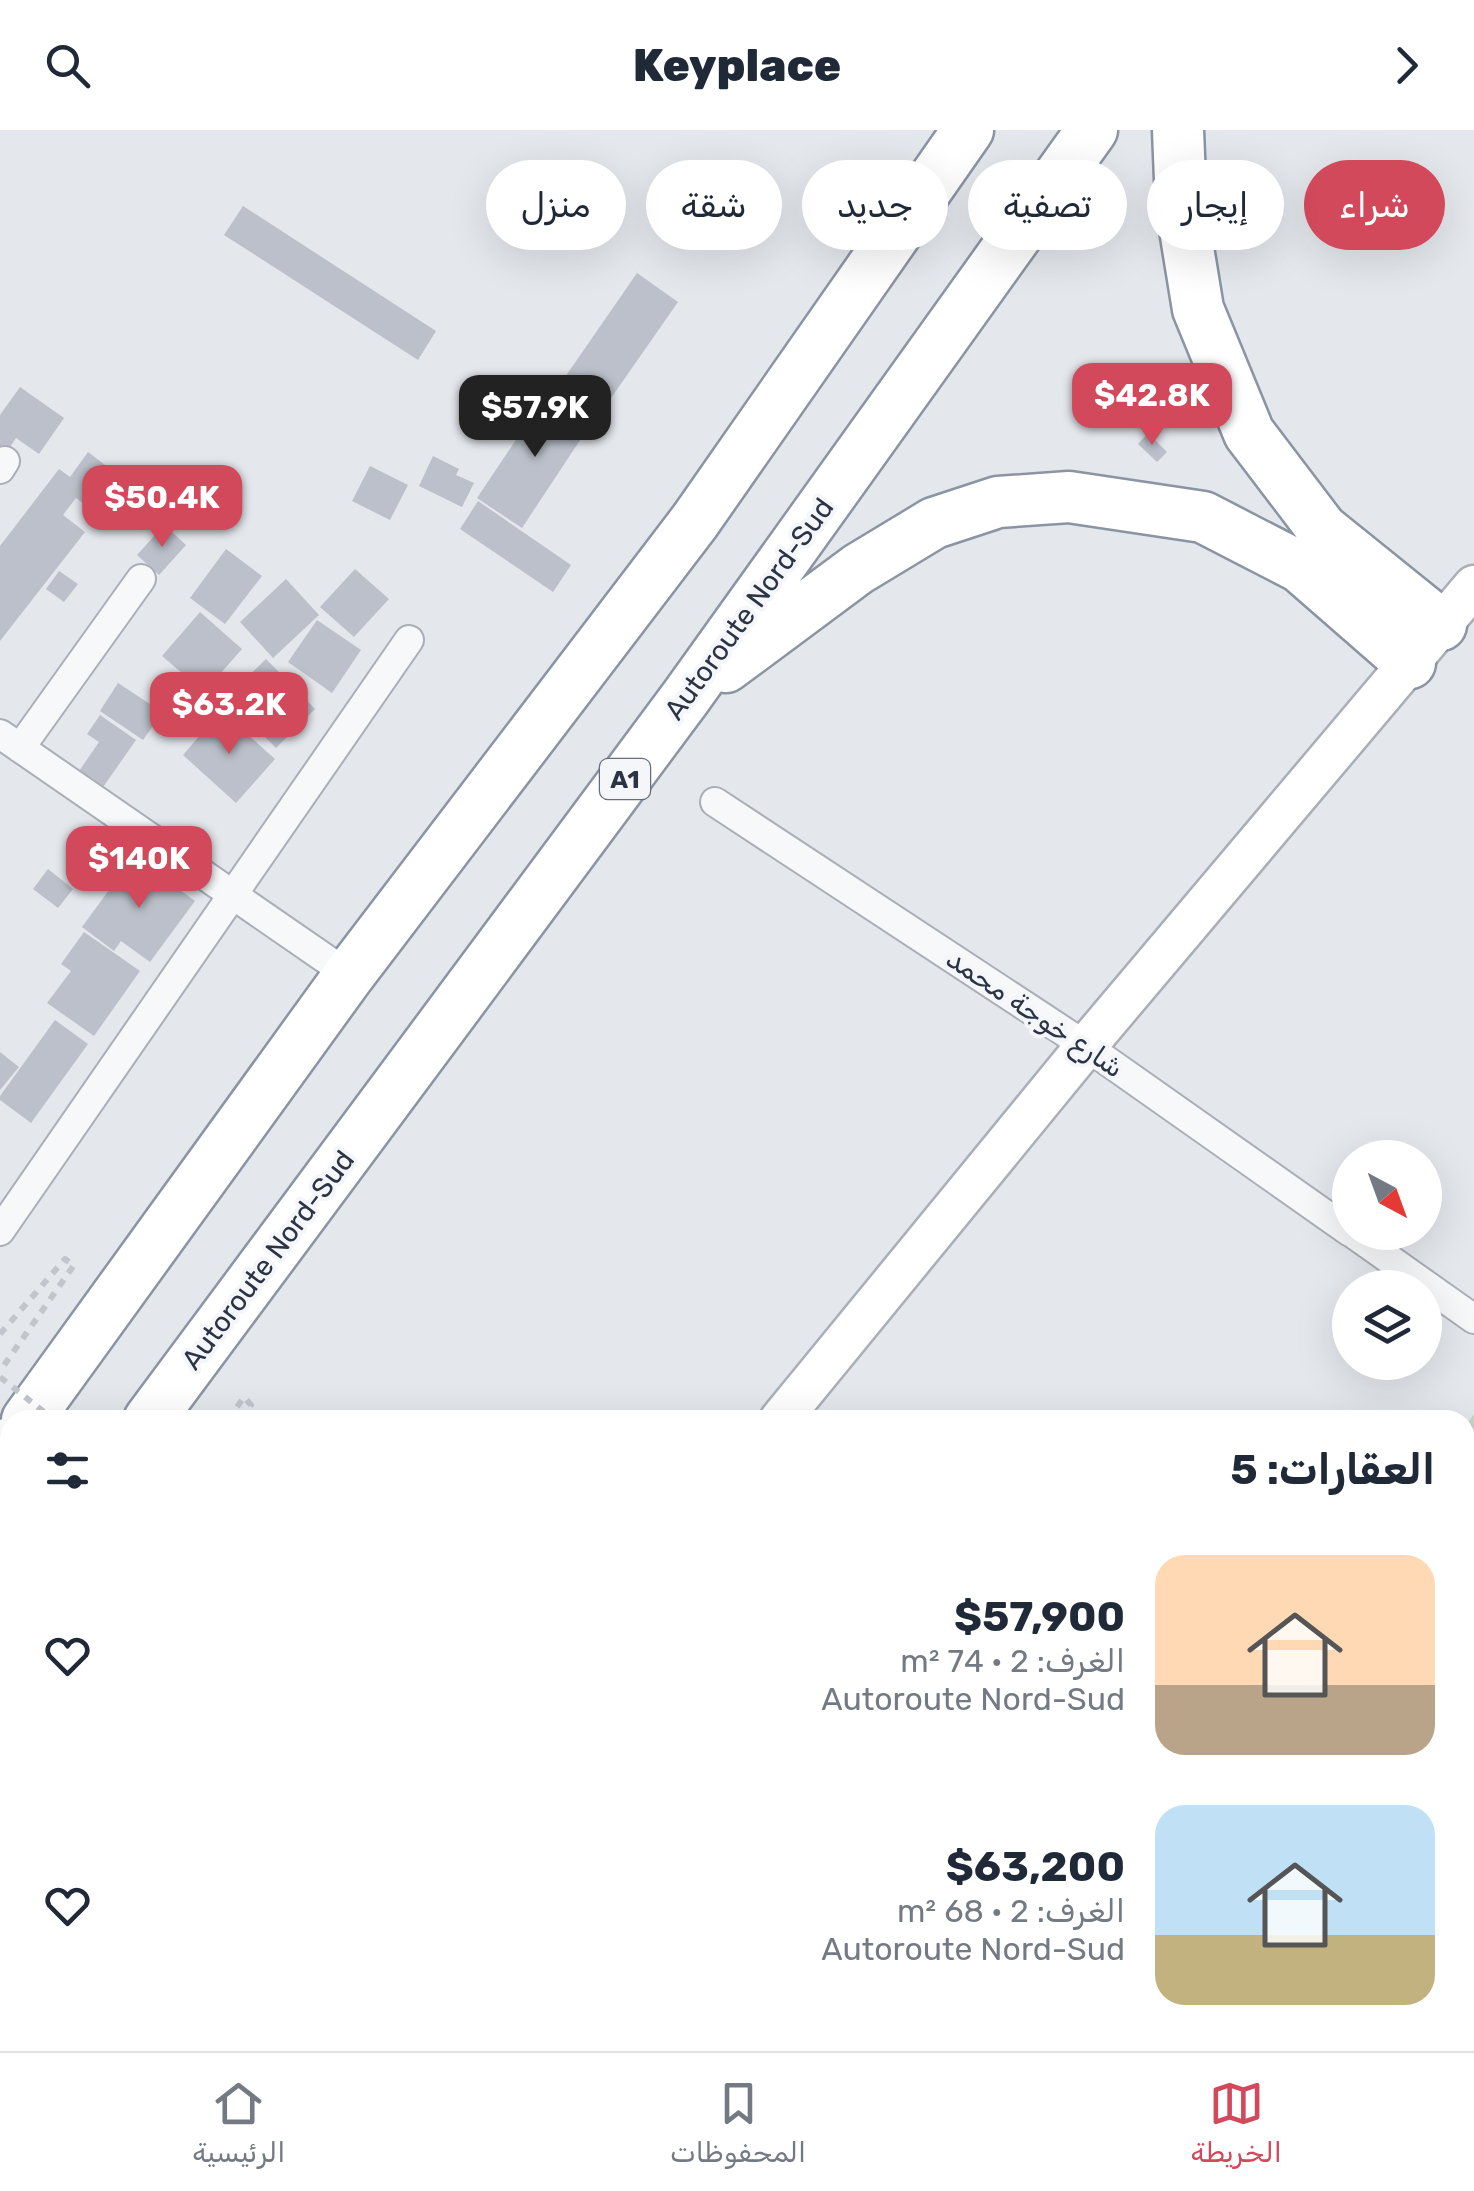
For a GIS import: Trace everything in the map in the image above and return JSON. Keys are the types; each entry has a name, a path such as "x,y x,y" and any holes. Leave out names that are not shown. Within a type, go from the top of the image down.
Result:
{"highway":[{"path":"34,1410 349,975 695,521 968,130"},
{"name":"Autoroute Nord-Sud","path":"156,1410 686,698 1092,130"},
{"path":"1178,130 1181,205 1198,308 1249,434 1322,529 1441,625"},
{"path":"686,698 858,569 934,522 998,502 1069,497 1203,517 1300,567 1410,663"}],"main road":[{"path":"788,1410 1086,1046 1474,586"}],"street":[{"path":"142,579 10,741 349,975"},
{"path":"0,1231 409,640"},
{"name":"شارع خوجة محمد","path":"715,802 1086,1046 1332,1219"},
{"name":"شارع خوجة محمد","path":"1376,1250 1474,1319"}],"path":[{"path":"0,1334 64,1259 74,1266 0,1374 42,1410"},
{"path":"235,1410 244,1397 251,1406 248,1410"}],"building":[{"path":"243,206 436,331 418,360 224,235"},
{"path":"637,273 678,302 595,421 554,393"},
{"path":"20,387 64,418 39,454 16,438 0,462 0,415"},
{"path":"548,392 592,422 522,528 477,498"},
{"path":"1148,433 1167,452 1157,462 1138,444"},
{"path":"88,452 117,474 91,509 76,498 63,515 85,532 0,641 0,546 59,469 70,477"},
{"path":"433,456 459,469 456,475 474,483 462,507 419,486"},
{"path":"370,466 408,485 390,520 352,501"},
{"path":"478,501 571,565 553,592 460,529"},
{"path":"164,525 186,545 159,575 137,555"},
{"path":"226,549 262,576 225,624 190,598"},
{"path":"355,569 389,599 354,637 320,607"},
{"path":"59,571 78,584 64,602 46,589"},
{"path":"286,579 319,615 273,658 240,622"},
{"path":"200,612 242,649 204,692 162,656"},
{"path":"317,620 361,650 332,693 288,662"},
{"path":"266,659 315,709 276,748 226,698"},
{"path":"166,680 179,688 143,740 100,711 118,683 150,704"},
{"path":"221,711 275,759 236,803 183,755"},
{"path":"100,715 136,740 101,790 77,774 99,742 87,734"},
{"path":"134,856 195,901 150,962 121,941 114,951 82,927"},
{"path":"48,869 73,889 58,908 33,889"},
{"path":"84,932 140,971 94,1036 47,1003 71,971 61,964"},
{"path":"55,1020 88,1044 31,1123 0,1100 0,1096"},
{"path":"0,1052 19,1067 0,1090"}]}
